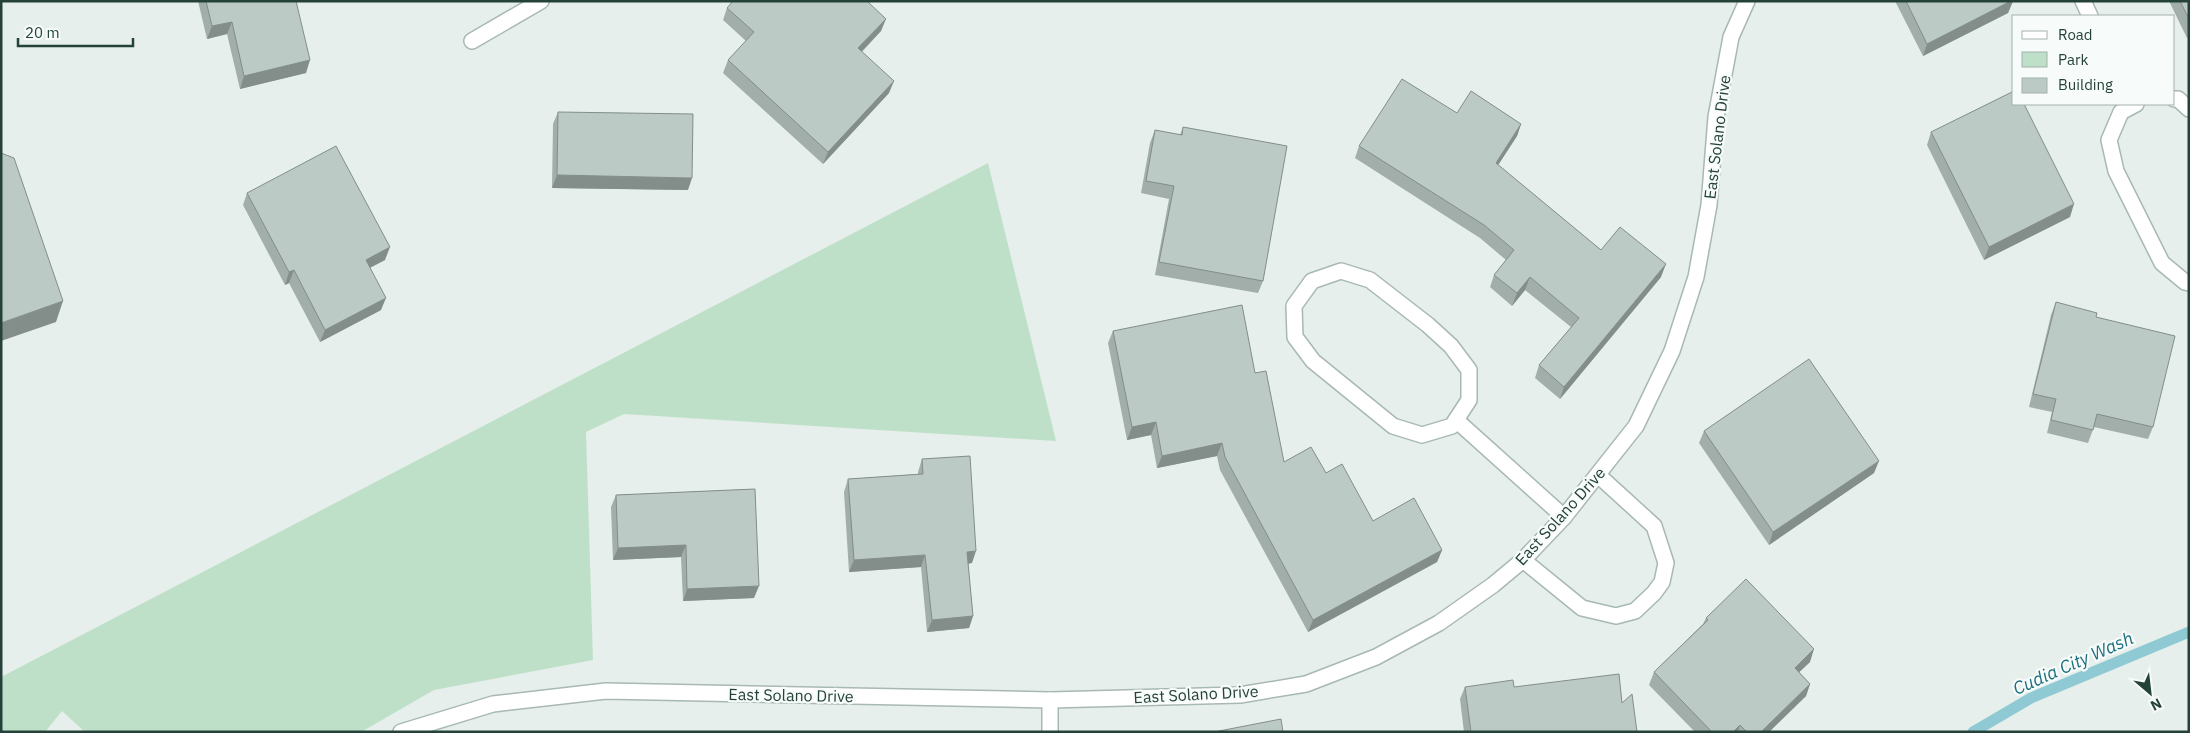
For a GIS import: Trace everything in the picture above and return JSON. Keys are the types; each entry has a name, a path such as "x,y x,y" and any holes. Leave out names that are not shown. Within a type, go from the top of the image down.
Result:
{"street":[{"path":"472,40 541,1"},
{"name":"East Solano Drive","path":"401,732 493,704 606,691 1050,700 1240,695 1306,684 1376,657 1439,623 1493,585 1523,560 1564,516 1636,426 1672,351 1696,277 1709,205 1716,117 1731,37 1747,1"},
{"path":"2083,1 2090,15"},
{"path":"2175,99 2178,99 2189,109"},
{"path":"2133,105 2121,112 2109,140 2116,170 2162,263 2185,282 2189,283"},
{"path":"1341,271 1370,280 1428,325 1450,346 1469,370 1469,400 1456,420 1452,426 1422,436 1393,426 1313,361 1295,337 1294,329 1294,306 1312,281 1341,271"},
{"path":"1456,420 1564,516"},
{"path":"1523,560 1582,608 1616,616 1635,611 1654,593 1662,582 1666,564 1662,545 1654,526 1598,475"},
{"path":"1050,700 1050,732"}],"green space":[{"path":"988,163 1056,441 624,414 586,432 593,660 434,690 361,732 85,732 62,711 45,732 1,732 1,677"}],"building":[{"path":"206,1 296,1 310,60 244,76 232,22 212,26"},
{"path":"733,1 867,1 886,19 858,48 894,81 828,152 728,60 754,32 727,8"},
{"path":"1906,1 2011,1 1927,44"},
{"path":"2180,1 2189,1 2189,19"},
{"path":"1402,79 1457,113 1471,91 1521,124 1496,163 1601,250 1620,227 1666,264 1564,387 1539,365 1579,318 1530,277 1517,293 1494,275 1514,250 1484,225 1359,146"},
{"path":"2012,92 2012,105 2024,105 2074,204 1989,247 1931,132"},
{"path":"558,112 693,114 692,178 557,175"},
{"path":"1183,127 1287,146 1263,281 1159,262 1174,186 1146,181 1155,130 1182,135"},
{"path":"336,146 390,247 366,260 386,298 325,330 294,270 289,272 247,193"},
{"path":"1,153 14,158 63,301 1,323"},
{"path":"2056,302 2097,313 2096,317 2175,336 2153,427 2097,414 2093,430 2051,420 2056,399 2033,394"},
{"path":"1242,305 1255,373 1266,371 1284,462 1311,447 1326,473 1342,464 1373,521 1414,498 1442,550 1313,620 1225,457 1222,443 1162,456 1156,422 1132,427 1113,331"},
{"path":"1809,359 1879,461 1773,532 1704,431"},
{"path":"970,456 976,551 967,552 973,616 932,620 925,555 854,560 848,479 923,474 922,459"},
{"path":"755,489 759,586 687,589 686,545 618,548 616,495"},
{"path":"1746,579 1814,649 1795,668 1810,684 1761,732 1747,732 1740,725 1733,732 1712,732 1654,672 1708,620 1706,618"},
{"path":"1619,674 1622,703 1632,694 1637,732 1471,732 1465,687 1513,680 1514,687"},
{"path":"1281,719 1283,732 1214,732"}],"waterway":[{"name":"Cudia City Wash","path":"1973,732 2031,698 2189,632"}]}
